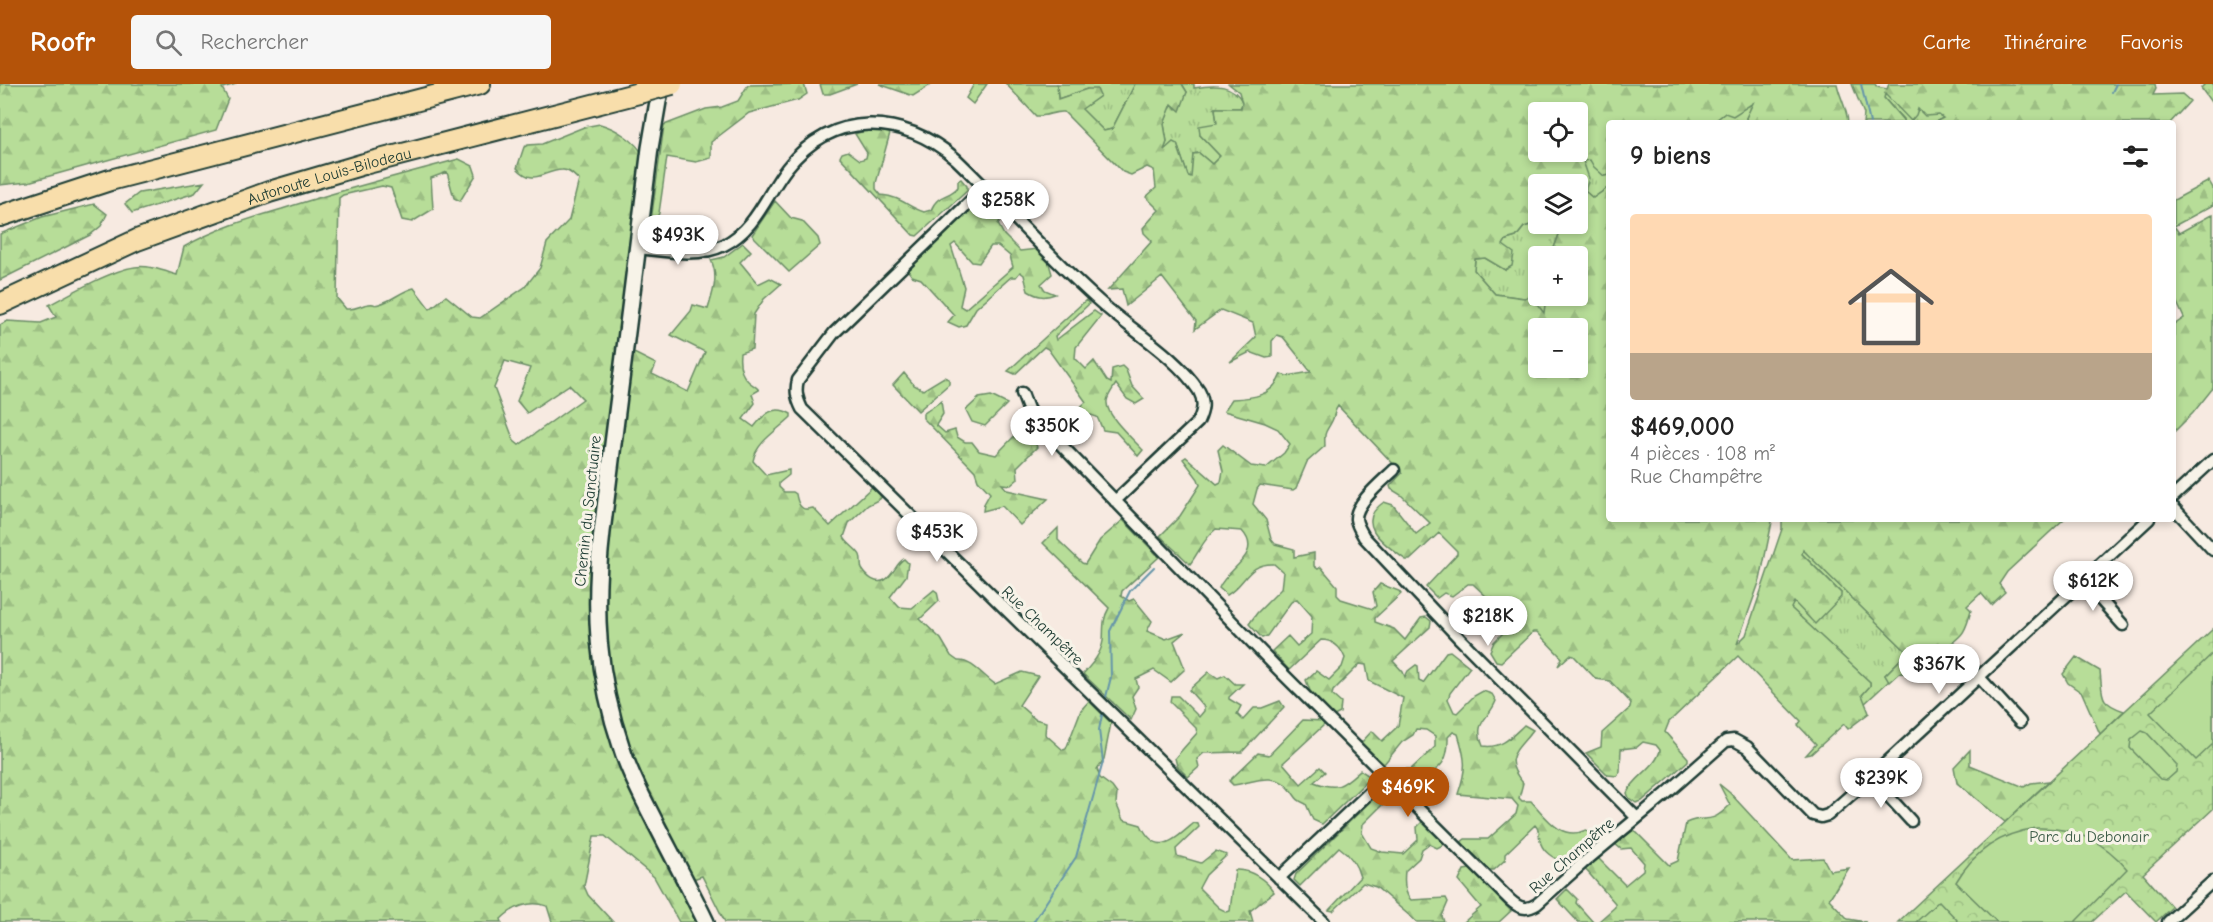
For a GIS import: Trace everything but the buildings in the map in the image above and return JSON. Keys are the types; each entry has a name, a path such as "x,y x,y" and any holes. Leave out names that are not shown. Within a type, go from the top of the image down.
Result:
{"highway":[{"path":"0,216 111,180 480,84"},
{"name":"Autoroute Louis-Bilodeau","path":"0,304 137,240 269,192 374,161 672,84"}],"street":[{"name":"Chemin du Sanctuaire","path":"661,84 652,133 598,560 597,632 606,695 622,751 642,796 706,922"},
{"path":"638,248 696,253 724,245 739,236 751,224 780,177 804,150 835,132 859,125 896,126 919,134 949,152 1090,294 1169,358 1202,397 1202,413 1198,422 1115,501"},
{"name":"Rue Champêtre","path":"985,187 834,333 798,380 796,387 798,402 802,409 1323,922"},
{"name":"Rue Champêtre","path":"1022,393 1028,409 1035,418 1278,669 1510,900 1524,909 1538,904 1596,851 1726,741 1734,740 1747,747 1813,815 1821,817 1828,815 1871,777"},
{"path":"2176,494 2213,460"},
{"name":"Rue Champêtre","path":"1394,470 1358,508 1356,521 1364,537 1444,623 1637,818"},
{"path":"2176,510 2213,550"},
{"path":"1911,821 1871,777 2146,522"},
{"path":"2083,580 2123,625"},
{"path":"1979,677 2020,722"},
{"path":"1280,878 1387,776"},
{"path":"2168,922 2213,880"}],"green space":[{"path":"0,84 236,84 222,88 228,99 216,130 28,182 0,185"},
{"path":"804,84 807,94 798,100 749,113 711,142 711,158 696,162 667,157 659,213 649,236 664,125 706,109 722,107 738,101 748,85"},
{"path":"820,84 857,84 830,94 823,94"},
{"path":"879,84 932,84 913,96"},
{"path":"974,84 987,84 973,104 966,98"},
{"path":"1006,84 1057,84 1058,99 1087,89 1097,89 1100,96 1082,109 1104,131 1112,129 1135,84 1182,84 1187,92 1180,111 1172,104 1164,124 1167,142 1164,150 1173,142 1177,144 1188,176 1191,177 1193,154 1199,153 1212,164 1220,156 1200,135 1199,126 1217,123 1215,108 1241,108 1239,92 1229,84 1837,84 1847,120 1747,120 1753,103 1733,116 1725,113 1716,120 1606,120 1606,176 1604,176 1588,160 1588,102 1528,102 1528,162 1583,162 1588,174 1528,174 1528,226 1516,237 1506,240 1503,245 1514,253 1512,266 1505,270 1485,258 1475,259 1474,270 1495,294 1528,297 1528,306 1539,306 1544,313 1545,306 1588,306 1588,246 1555,246 1559,234 1588,234 1588,194 1593,198 1606,189 1606,522 1772,522 1760,580 1737,644 1746,635 1782,529 1782,522 2061,522 2007,572 1999,584 2005,592 1991,605 1981,593 1967,606 1971,610 1966,627 1956,640 1922,671 1899,673 1889,682 1885,675 1906,654 1906,651 1803,550 1802,554 1841,593 1841,597 1815,624 1794,602 1791,608 1870,682 1870,686 1862,695 1869,713 1848,729 1844,724 1811,754 1806,755 1816,744 1798,725 1801,721 1738,656 1669,722 1665,732 1688,758 1688,761 1642,801 1636,803 1629,798 1627,793 1655,762 1660,750 1656,745 1643,742 1637,747 1621,749 1620,771 1617,776 1608,775 1586,753 1601,747 1602,733 1630,708 1631,703 1610,681 1596,679 1574,656 1570,655 1558,666 1562,658 1537,632 1533,632 1501,662 1496,661 1490,651 1494,642 1518,618 1501,604 1483,619 1477,618 1477,609 1488,598 1473,584 1468,584 1452,596 1444,593 1437,598 1426,587 1457,554 1457,551 1439,533 1410,560 1406,560 1390,548 1376,534 1371,518 1375,510 1384,502 1393,505 1416,534 1430,523 1401,495 1391,489 1390,486 1402,473 1338,406 1326,432 1325,446 1307,462 1296,488 1293,490 1260,485 1257,489 1253,504 1266,520 1271,539 1275,544 1294,549 1294,557 1314,553 1314,566 1318,569 1321,567 1337,586 1337,595 1341,599 1373,609 1376,606 1373,592 1380,584 1399,591 1401,594 1375,618 1375,622 1394,629 1405,640 1421,618 1426,617 1431,621 1430,627 1393,661 1405,677 1408,671 1416,665 1419,681 1423,683 1446,652 1450,651 1470,667 1450,693 1448,699 1454,712 1457,713 1474,696 1483,691 1492,694 1496,701 1481,726 1480,738 1483,746 1501,744 1524,725 1533,730 1513,756 1513,767 1523,783 1519,798 1522,801 1531,801 1548,820 1562,830 1577,833 1586,830 1599,840 1568,866 1543,848 1535,825 1505,854 1505,860 1494,870 1488,870 1460,843 1465,839 1488,839 1516,814 1518,806 1512,799 1458,794 1464,764 1458,734 1453,732 1448,737 1442,764 1410,790 1396,775 1402,769 1411,769 1435,747 1435,736 1426,730 1416,729 1413,735 1402,742 1384,764 1361,743 1372,731 1382,741 1398,726 1403,698 1369,681 1366,665 1360,664 1333,691 1332,695 1341,703 1340,713 1334,716 1310,691 1306,680 1316,671 1329,680 1342,667 1345,658 1339,648 1329,641 1321,640 1289,670 1272,651 1288,636 1297,646 1311,634 1312,616 1297,599 1291,602 1267,636 1262,638 1249,624 1281,589 1283,572 1274,564 1258,567 1227,595 1219,588 1242,561 1249,547 1248,540 1242,531 1216,529 1190,564 1160,536 1180,516 1200,485 1183,459 1186,457 1217,484 1221,482 1223,471 1218,450 1223,445 1251,466 1266,468 1284,453 1290,444 1278,429 1224,411 1232,399 1247,398 1268,391 1281,374 1287,376 1311,372 1283,337 1277,335 1272,341 1272,357 1266,358 1250,352 1230,362 1256,337 1253,323 1221,310 1195,329 1196,321 1162,277 1126,306 1122,289 1108,290 1152,241 1144,233 1143,228 1159,210 1146,197 1156,188 1154,170 1147,167 1131,175 1123,172 1064,112 1036,116"},
{"path":"1057,84 1135,84 1112,129 1104,131 1081,109 1100,96 1087,89 1058,99"},
{"path":"1182,84 1194,84 1194,88 1223,87 1235,92 1243,103 1240,108 1215,108 1217,123 1200,135 1220,156 1212,164 1199,153 1193,154 1192,177 1188,176 1177,144 1163,152 1167,142 1164,124 1172,103 1176,109 1187,92"},
{"path":"1852,84 1875,84 1877,87 1887,89 1889,84 2155,84 2156,89 2153,95 2182,94 2190,101 2173,120 1939,120 1943,118 1939,115 1925,116 1918,109 1916,115 1910,120 1885,94 1884,98 1903,120 1863,120 1864,114"},
{"path":"2205,84 2213,84 2213,105 2201,88"},
{"path":"1885,94 1944,118 1903,120 1884,98"},
{"path":"1754,102 1747,120 1716,120 1725,113"},
{"path":"600,124 612,129 630,140 643,155 630,351 656,364 652,374 688,392 705,352 671,335 691,311 693,305 708,309 715,278 711,260 724,257 743,243 751,251 740,262 758,284 770,278 781,284 764,299 754,314 752,349 740,353 743,375 759,390 752,394 755,403 743,419 754,427 774,410 791,414 791,417 758,448 753,461 766,475 789,470 789,475 779,483 779,487 784,492 796,494 802,508 813,508 830,526 872,487 882,496 868,505 849,523 844,537 860,555 861,567 866,575 878,582 885,580 904,559 908,563 906,576 890,597 899,607 912,608 934,590 937,592 939,601 920,619 941,639 951,656 973,666 995,684 1022,672 1038,676 1019,705 1035,719 1046,722 1045,734 1063,750 1066,749 1081,710 1089,701 1111,723 1104,759 1097,769 1100,778 1117,794 1116,803 1123,820 1141,825 1153,841 1160,843 1173,840 1194,823 1198,824 1199,827 1176,849 1177,856 1201,863 1216,851 1227,855 1206,875 1199,888 1219,908 1227,912 1230,911 1235,870 1252,873 1267,883 1274,892 1250,911 1253,922 725,922 702,876 678,884 697,922 679,922 654,877 605,836 594,836 584,886 588,895 613,922 552,922 547,906 528,904 511,911 501,919 502,922 0,922 0,325 7,321 41,323 56,317 49,305 126,269 146,267 177,275 184,247 232,225 326,195 459,159 473,166 476,175 460,201 454,198 447,172 431,178 433,209 412,222 402,220 391,188 382,186 343,195 339,198 337,298 346,309 353,309 384,303 414,288 430,309 446,296 472,317 480,318 525,287 540,268 547,243 569,220 579,180 565,170 534,177 523,174 517,168 524,147 542,144 584,127","holes":["505,361 530,368 517,401 527,413 569,385 583,399 519,445 514,441 494,388"]},
{"path":"869,129 890,133 876,183 876,189 881,195 894,198 924,212 931,210 940,198 955,190 961,179 967,186 967,191 917,236 913,235 840,157 842,153 848,151 860,160 866,158 867,153 855,134"},
{"path":"1588,160 1606,176 1606,189 1593,198 1588,194 1588,174 1583,174 1583,162 1588,162"},
{"path":"2209,181 2213,188 2213,205 2176,225 2176,199"},
{"path":"204,182 195,193 132,213 125,204 139,193"},
{"path":"985,200 1003,216 998,224 1004,235 1020,251 1038,249 1048,260 1052,274 1041,284 1045,290 1055,294 1042,296 1028,291 1024,275 1020,272 1016,277 1011,277 976,308 966,325 959,327 948,322 954,315 921,279 912,276 906,268 979,201","holes":["955,243 972,262 979,263 991,246 998,246 1010,256 1013,267 965,309 960,306 964,287 951,246"]},
{"path":"775,201 791,218 802,221 818,238 820,245 789,272 752,235"},
{"path":"94,204 107,214 101,226 90,235 0,280 0,234 42,217"},
{"path":"2213,214 2213,388 2176,430 2176,324 2184,318 2176,300 2176,229 2179,233"},
{"path":"1528,226 1528,234 1559,234 1555,246 1528,246 1528,301 1524,298 1495,294 1474,270 1475,259 1485,258 1505,270 1502,245 1506,240 1516,237"},
{"path":"1086,300 1089,304 1055,336 1056,340 1094,311 1101,316 1076,347 1075,358 1086,369 1094,361 1107,381 1111,383 1112,369 1122,366 1126,370 1132,386 1144,399 1136,404 1127,399 1116,384 1107,401 1115,420 1143,450 1138,456 1116,432 1103,430 1097,417 1091,415 1083,420 1069,439 1066,439 1056,428 1086,402 1048,349 1044,347 1015,374 1008,371"},
{"path":"1534,306 1545,306 1545,314"},
{"path":"904,373 914,385 923,390 944,377 949,379 949,384 918,411 893,385"},
{"path":"991,396 1007,404 985,426 972,422 966,410 979,398"},
{"path":"941,401 943,414 936,425 945,433 955,430 957,437 965,442 972,442 979,451 996,455 1023,427 1029,429 1037,447 1017,467 1018,479 1011,485 1002,484 1007,490 1048,499 1020,525 1002,506 983,511 990,493 978,480 975,471 923,418 923,414"},
{"path":"1123,520 1159,557 1122,591 1121,596 1129,601 1134,599 1152,621 1147,631 1166,639 1185,632 1174,641 1185,669 1171,682 1154,670 1136,679 1138,687 1132,696 1136,709 1131,720 1083,674 1093,663 1100,650 1104,620 1109,608 1043,543 1058,528 1058,540 1085,564 1100,540"},
{"path":"1803,549 1906,651 1906,654 1885,675 1889,681 1864,704 1862,695 1870,686 1870,682 1790,608 1794,602 1841,593 1802,554"},
{"name":"Parc du Debonair","path":"2213,629 2213,809 2143,874 2172,907 2156,922 2126,891 2092,922 1898,922"},
{"path":"2213,653 2213,744 2196,760 2150,713"},
{"path":"2076,657 2100,671 2103,697 2116,708 2124,711 2100,734 2082,693 2068,683 2063,674"},
{"path":"1209,672 1218,678 1225,675 1235,684 1243,684 1229,699 1241,706 1237,714 1243,720 1254,708 1262,708 1280,701 1284,707 1242,752 1204,753 1197,759 1199,767 1188,777 1177,766 1175,758 1197,733 1196,728 1170,702 1171,696 1178,696 1199,717 1204,707 1189,690"},
{"path":"1303,720 1324,721 1325,724 1283,763 1301,784 1320,767 1325,772 1314,782 1329,786 1344,783 1360,770 1371,777 1322,824 1313,820 1306,804 1297,799 1289,788 1277,780 1233,785 1229,781 1258,753 1269,755"},
{"path":"2142,731 2147,733 2177,765 2176,772 2167,780 2160,779 2130,748 2131,740"},
{"path":"1970,750 1970,765 2024,787 2031,783 2049,781 2005,822 1957,783 1954,767"},
{"path":"1719,784 1792,860 1823,858 1830,871 1849,868 1829,899 1848,919 1866,922 1598,922 1615,907 1615,903 1585,869 1597,857 1625,885 1643,870 1644,863 1631,848 1621,849 1614,843 1634,830 1669,865 1678,861 1686,823 1712,818 1730,805"},
{"path":"1388,791 1390,797 1363,824 1362,833 1371,848 1382,852 1403,854 1418,840 1417,827 1423,821 1445,844 1437,848 1429,844 1422,849 1419,858 1405,871 1406,890 1411,900 1446,898 1448,902 1442,916 1444,922 1417,922 1376,887 1363,883 1333,911 1329,910 1360,877 1352,860 1339,847 1300,886 1294,880 1296,874 1380,792"},
{"path":"2037,828 2076,833 2098,843 2127,869 2075,922 1997,922 1956,882 1971,861 1990,845 2012,834"},
{"path":"1470,869 1511,911 1499,922 1464,922 1481,907 1459,881 1464,870"},
{"path":"1567,889 1593,922 1578,922 1557,899"},
{"path":"1939,901 1957,920 1956,922 1916,922"}],"waterway":[{"path":"1861,84 1869,120"},
{"path":"2112,92 2116,84"},
{"path":"1105,701 1111,677 1110,631 1130,591 1154,567"},
{"path":"1033,922 1076,857 1103,762 1099,730 1103,710"}]}
